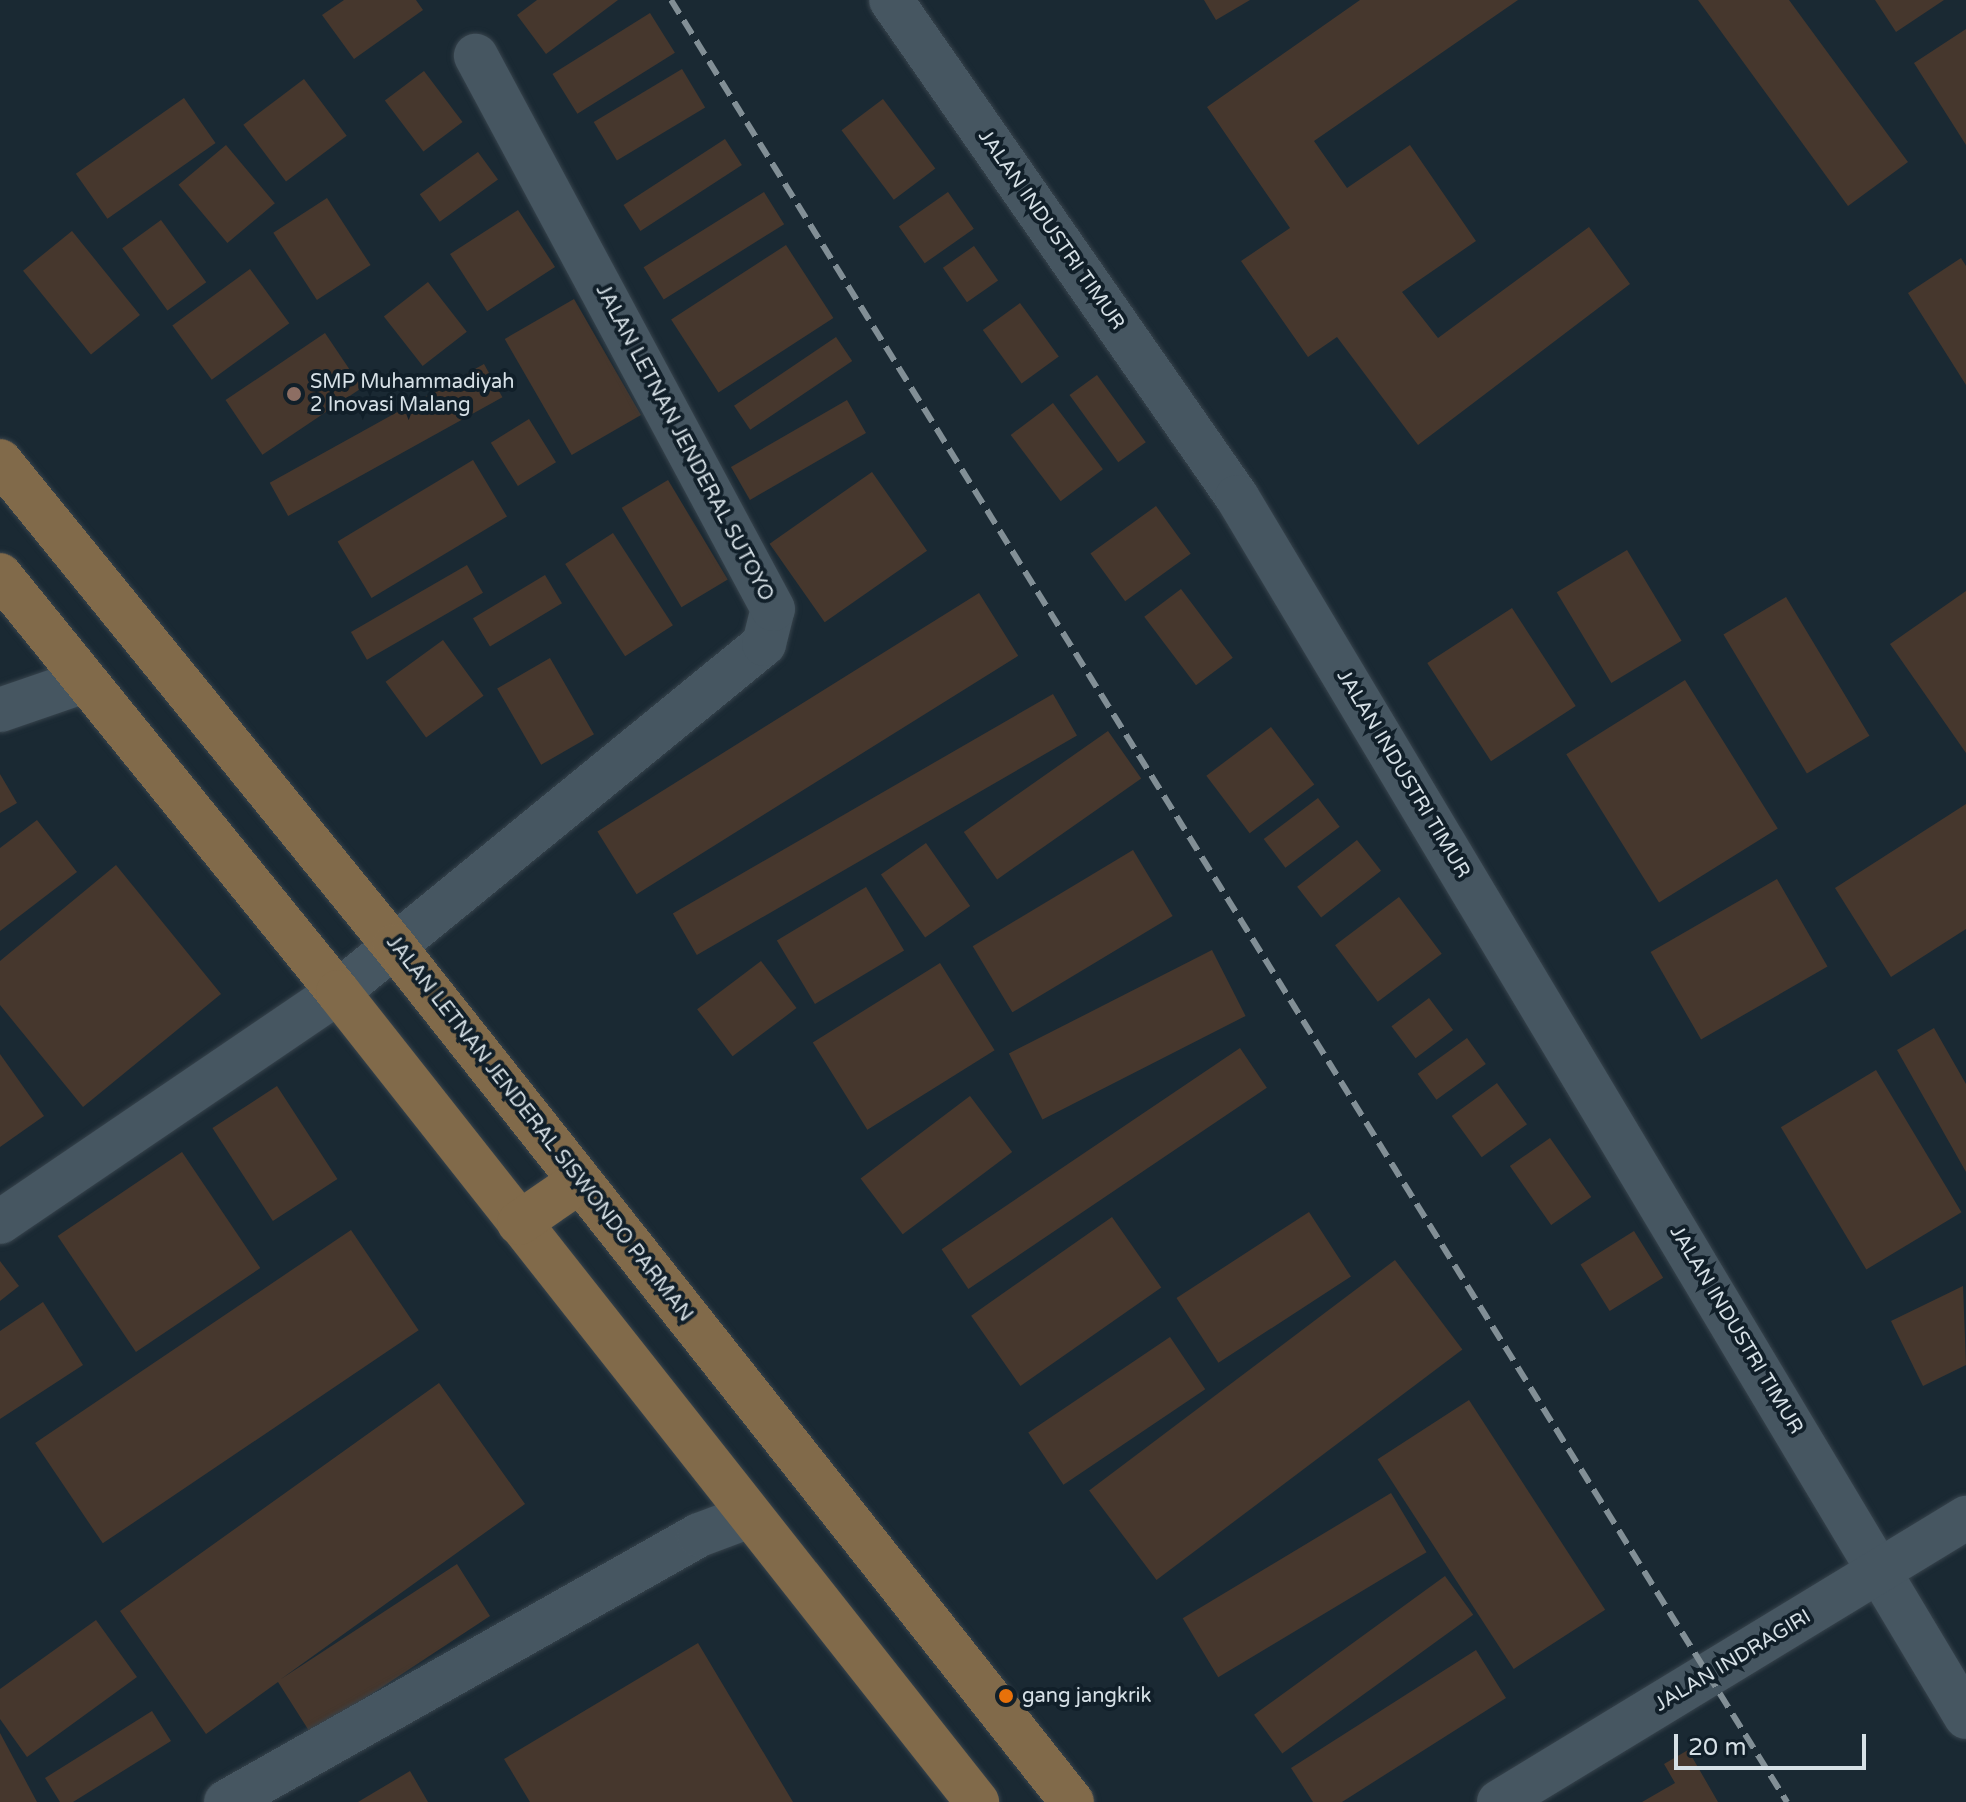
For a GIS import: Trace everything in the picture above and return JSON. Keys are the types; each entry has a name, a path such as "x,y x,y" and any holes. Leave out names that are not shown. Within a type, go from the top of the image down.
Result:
{"main road":[{"name":"JALAN LETNAN JENDERAL SISWONDO PARMAN","path":"0,461 394,946 1072,1802"},
{"path":"0,575 338,992 747,1517 977,1802"},
{"path":"519,1223 580,1181"}],"street":[{"name":"JALAN INDUSTRI TIMUR","path":"891,0 1237,497 1966,1717"},
{"name":"JALAN LETNAN JENDERAL SUTOYO","path":"0,1222 338,992 764,644 773,609 476,56"},
{"path":"0,710 84,681"},
{"path":"226,1802 699,1535 747,1517"},
{"name":"JALAN INDRAGIRI","path":"1499,1802 1966,1518"}],"building":[{"path":"344,0 416,0 423,10 354,59 322,15"},
{"path":"537,0 618,0 546,54 517,15"},
{"path":"1204,0 1250,0 1216,20"},
{"path":"1360,0 1518,0 1314,141 1347,188 1410,145 1476,241 1402,292 1438,338 1589,227 1630,284 1418,445 1337,337 1308,357 1241,261 1290,228 1207,107"},
{"path":"1698,0 1789,0 1908,162 1848,206"},
{"path":"1875,0 1944,0 1896,32"},
{"path":"650,13 675,53 577,114 552,74"},
{"path":"1966,29 1966,145 1914,63"},
{"path":"682,69 705,108 617,161 594,122"},
{"path":"424,71 463,122 423,152 385,100"},
{"path":"304,79 347,136 286,181 243,125"},
{"path":"184,98 216,143 107,219 76,174"},
{"path":"883,99 935,168 894,200 841,130"},
{"path":"725,139 742,165 640,231 624,205"},
{"path":"226,145 275,203 227,243 179,185"},
{"path":"478,152 498,180 440,222 420,194"},
{"path":"764,192 784,224 664,299 644,267"},
{"path":"948,192 974,229 925,263 899,226"},
{"path":"327,198 371,265 317,300 273,233"},
{"path":"518,210 555,267 487,311 450,254"},
{"path":"161,220 206,282 167,311 122,248"},
{"path":"72,231 140,315 91,355 23,271"},
{"path":"786,245 833,318 718,393 671,320"},
{"path":"974,246 998,280 967,302 943,268"},
{"path":"1961,258 1966,266 1966,385 1908,293"},
{"path":"250,269 289,323 212,380 172,325"},
{"path":"428,282 467,332 423,366 384,316"},
{"path":"574,299 641,415 572,455 505,339"},
{"path":"1020,303 1059,356 1022,383 983,330"},
{"name":"SMP Muhammadiyah 2 Inovasi Malang","path":"325,333 362,388 262,455 226,400"},
{"path":"836,337 852,361 750,430 734,406"},
{"path":"484,364 502,397 288,516 270,483"},
{"path":"1097,375 1146,442 1118,462 1069,395"},
{"path":"847,400 866,433 750,500 731,467"},
{"path":"1053,403 1103,469 1061,501 1011,435"},
{"path":"529,419 556,462 518,486 491,443"},
{"path":"473,460 507,517 372,598 338,541"},
{"path":"872,472 927,551 825,622 770,544"},
{"path":"668,480 728,579 681,607 622,508"},
{"path":"1156,506 1191,554 1125,601 1090,554"},
{"path":"613,533 673,625 625,656 565,564"},
{"path":"1627,550 1682,641 1611,683 1557,592"},
{"path":"467,565 483,593 367,660 351,632"},
{"path":"545,575 562,603 490,647 473,618"},
{"path":"1181,589 1233,658 1196,685 1144,617"},
{"path":"1966,591 1966,753 1890,644"},
{"path":"979,593 1018,656 637,894 597,831"},
{"path":"1786,597 1869,736 1807,773 1723,635"},
{"path":"1512,608 1576,706 1491,761 1427,663"},
{"path":"443,640 484,696 426,738 386,682"},
{"path":"550,658 594,734 541,765 497,688"},
{"path":"1685,680 1778,828 1659,903 1566,754"},
{"path":"1053,694 1077,736 697,955 673,914"},
{"path":"1271,727 1314,785 1250,833 1206,776"},
{"path":"1108,731 1141,779 997,879 964,832"},
{"path":"0,774 17,803 0,813"},
{"path":"1318,798 1340,827 1285,868 1264,839"},
{"path":"1966,804 1966,929 1891,977 1835,888"},
{"path":"37,820 77,872 0,931 0,848"},
{"path":"1357,840 1381,871 1321,918 1297,887"},
{"path":"926,843 970,906 925,938 881,875"},
{"path":"1133,850 1173,916 1012,1012 973,946"},
{"path":"116,865 221,994 83,1107 0,1005 0,961"},
{"path":"1777,879 1828,966 1701,1039 1651,952"},
{"path":"866,887 904,950 815,1004 777,941"},
{"path":"1399,897 1442,954 1378,1002 1335,945"},
{"path":"1212,950 1246,1016 1042,1119 1009,1054"},
{"path":"761,961 797,1008 733,1056 697,1009"},
{"path":"940,963 995,1050 867,1130 813,1042"},
{"path":"1429,998 1453,1030 1416,1058 1391,1026"},
{"path":"1934,1028 1966,1084 1966,1172 1897,1050"},
{"path":"1467,1038 1486,1064 1436,1100 1418,1074"},
{"path":"1240,1048 1267,1088 968,1289 942,1249"},
{"path":"0,1054 44,1116 0,1147"},
{"path":"1876,1070 1961,1212 1866,1269 1781,1127"},
{"path":"1497,1083 1527,1124 1482,1157 1452,1116"},
{"path":"277,1086 337,1179 273,1221 212,1128"},
{"path":"970,1096 1012,1152 903,1234 861,1178"},
{"path":"1550,1138 1591,1197 1551,1225 1510,1166"},
{"path":"182,1152 260,1268 136,1352 58,1236"},
{"path":"1309,1212 1351,1277 1218,1363 1176,1298"},
{"path":"1112,1217 1161,1287 1020,1386 971,1316"},
{"path":"351,1230 419,1330 103,1543 35,1443"},
{"path":"1634,1231 1663,1278 1610,1311 1581,1264"},
{"path":"1395,1260 1462,1349 1157,1580 1089,1490"},
{"path":"0,1261 19,1286 0,1301"},
{"path":"1963,1286 1966,1365 1923,1386 1891,1321"},
{"path":"43,1302 83,1365 0,1419 0,1331"},
{"path":"1170,1337 1205,1389 1063,1485 1028,1433"},
{"path":"439,1383 525,1504 281,1679 457,1564 490,1616 311,1734 278,1682 206,1734 120,1611"},
{"path":"1469,1400 1605,1610 1514,1669 1378,1459"},
{"path":"1391,1493 1427,1552 1218,1677 1183,1618"},
{"path":"1445,1576 1473,1615 1282,1754 1254,1715"},
{"path":"96,1620 137,1677 27,1757 0,1719 0,1689"},
{"path":"698,1643 793,1802 530,1802 504,1759"},
{"path":"1476,1650 1506,1698 1342,1802 1313,1802 1291,1768"},
{"path":"152,1711 171,1741 73,1802 60,1802 45,1778"},
{"path":"0,1733 37,1802 0,1802"},
{"path":"1688,1750 1718,1802 1642,1802 1675,1783 1664,1764"},
{"path":"410,1771 428,1802 358,1802"}],"railway":[{"path":"671,0 1787,1802"}],"place":[{"name":"SMP Muhammadiyah 2 Inovasi Malang","path":"294,394"},
{"name":"gang jangkrik","path":"1006,1696"}]}
